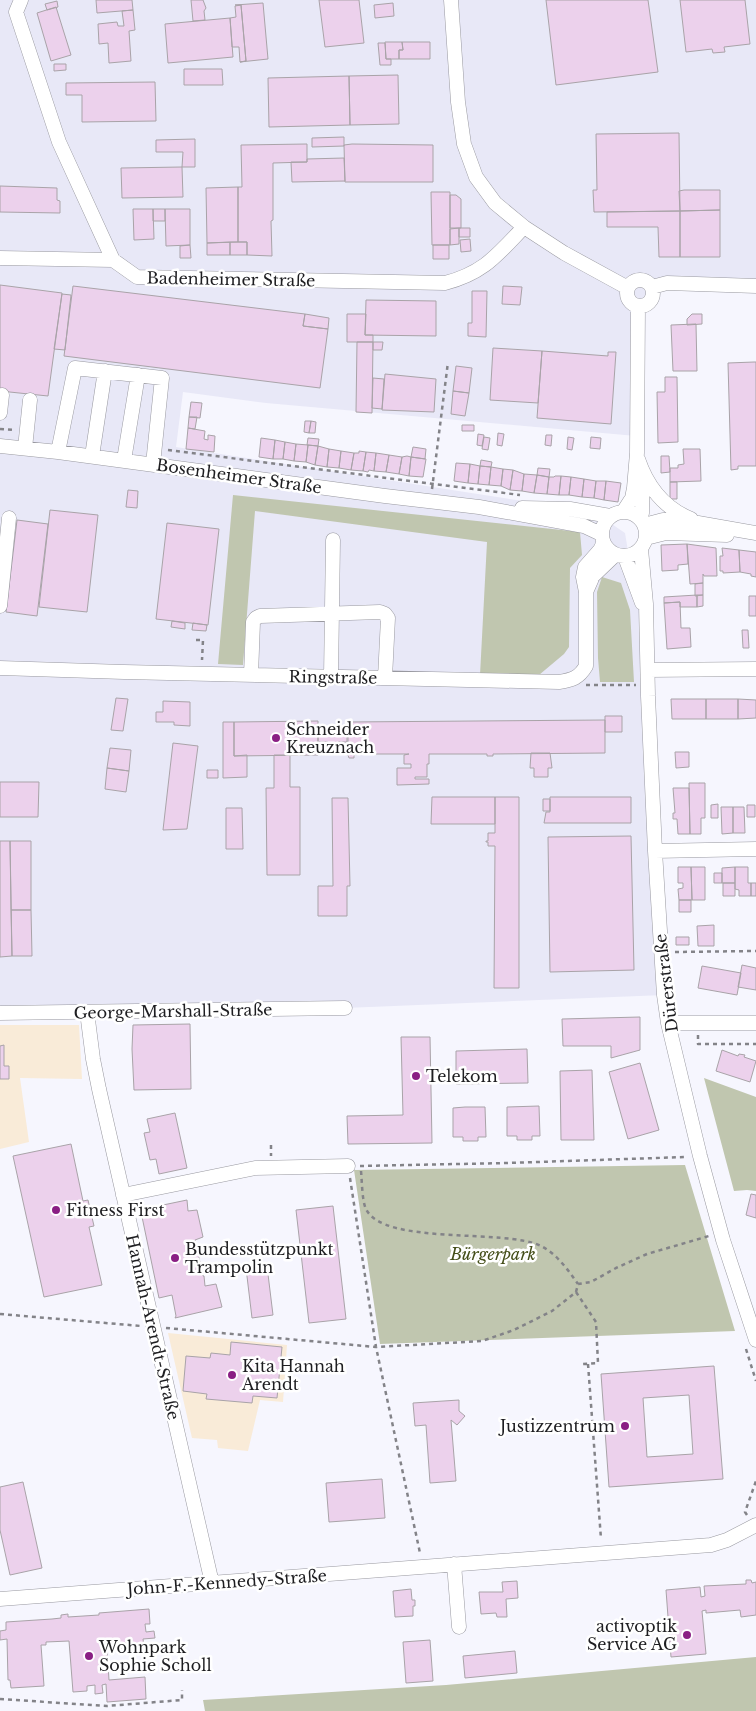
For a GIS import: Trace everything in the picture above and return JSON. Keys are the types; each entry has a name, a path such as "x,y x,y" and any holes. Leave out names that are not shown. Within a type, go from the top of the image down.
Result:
{"street":[{"path":"0,258 113,260 59,142 16,12 21,0"},
{"path":"451,0 458,102 464,144 476,177 495,203 524,227 628,288"},
{"name":"Badenheimer Straße","path":"113,260 137,276 445,283 467,277 487,265 524,227"},
{"path":"637,280 646,281 652,287 653,294 651,300 646,304 638,306 629,299 628,288 637,280"},
{"path":"652,287 668,283 756,286"},
{"path":"570,680 581,675 586,666 586,592 583,577 585,567 600,550 602,527 630,502 634,488 638,306"},
{"path":"58,452 75,368 162,378 153,464"},
{"path":"92,456 105,372"},
{"path":"124,460 138,375"},
{"path":"0,413 2,395"},
{"path":"25,448 30,400"},
{"name":"Bosenheimer Straße","path":"0,446 124,460 478,507 584,526 602,539"},
{"path":"636,453 642,472 653,490 669,507 698,522"},
{"name":"Dürerstraße","path":"642,472 647,685 660,952 664,995 668,1023 700,1156 721,1233 755,1335"},
{"name":"Bosenheimer Straße","path":"478,507 570,509 617,514"},
{"path":"617,514 629,513 643,533"},
{"path":"0,606 9,518"},
{"path":"602,539 606,548 620,556 631,556 643,533 664,520 698,522 756,534"},
{"path":"643,533 756,534"},
{"path":"331,677 333,540"},
{"path":"586,592 593,576 620,556"},
{"name":"Dürerstraße","path":"620,556 642,604 646,624"},
{"path":"252,675 253,622 260,616 380,612 388,618 385,678"},
{"name":"Ringstraße","path":"0,668 559,682 570,680"},
{"path":"648,670 756,669"},
{"path":"655,851 756,849"},
{"name":"George-Marshall-Straße","path":"0,1013 345,1008"},
{"name":"Hannah-Arendt-Straße","path":"87,1012 93,1059 152,1327 212,1583"},
{"path":"668,1023 756,1023"},
{"path":"123,1195 255,1168 354,1166"},
{"name":"John-F.-Kennedy-Straße","path":"0,1599 711,1545 727,1540 756,1526"},
{"path":"454,1564 459,1627"}],"path":[{"path":"432,484 448,362"},
{"path":"0,428 27,432"},
{"path":"155,449 521,495"},
{"path":"196,640 203,640 201,674"},
{"path":"570,680 590,686 647,685"},
{"path":"660,952 756,951"},
{"path":"698,1044 756,1044"},
{"path":"354,1166 517,1163 700,1156"},
{"path":"354,1166 365,1208 374,1219 388,1226 419,1232 463,1235 540,1245 552,1252 578,1284"},
{"path":"354,1166 376,1347 423,1567"},
{"path":"578,1284 591,1282 647,1254 721,1233"},
{"path":"0,1314 376,1347 482,1341 514,1330 552,1311 576,1292 578,1284"},
{"path":"576,1292 596,1322 598,1363 582,1364"},
{"path":"588,1364 602,1553"},
{"path":"756,1481 745,1512 756,1526"},
{"path":"0,1699 107,1706 182,1700 182,1690"}],"shaded area":[{"path":"0,0 756,0 756,286 653,290 651,300 642,306 636,436 266,403 183,392 176,447 594,512 625,533 637,605 645,626 664,995 345,1008 0,1010"},
{"path":"0,1025 79,1025 82,1079 20,1078 29,1142 0,1149"},
{"path":"168,1333 287,1345 283,1402 260,1400 248,1451 218,1448 217,1440 192,1438"}],"green space":[{"path":"233,495 580,532 582,555 570,568 569,647 564,654 539,675 480,675 487,542 255,511 243,665 218,664"},
{"path":"602,577 621,583 630,610 634,682 600,682 597,592"},
{"path":"704,1078 756,1097 756,1191 734,1191"},
{"name":"Bürgerpark","path":"685,1165 735,1331 380,1344 354,1170"},
{"path":"756,1657 756,1711 205,1711 203,1700 446,1685"}],"building":[{"path":"96,0 132,0 133,10 97,13"},
{"path":"191,0 203,0 206,8 204,11 205,20 193,21"},
{"path":"319,0 359,0 364,43 325,47"},
{"path":"546,0 648,0 658,72 556,85"},
{"path":"680,0 745,0 750,44 724,47 725,52 713,53 712,49 686,52"},
{"path":"57,1 58,7 47,10 45,4"},
{"path":"263,3 268,59 240,62 246,61 241,5 235,5"},
{"path":"393,3 394,16 375,18 374,5"},
{"path":"241,5 246,61 240,62 239,47 232,47 230,18 236,17 235,6"},
{"path":"56,7 71,55 51,61 37,13"},
{"path":"133,10 135,30 129,31 131,61 109,63 108,43 99,44 98,24 117,22 118,26 124,26 122,11"},
{"path":"230,18 233,57 168,63 165,24"},
{"path":"385,42 402,42 403,50 399,50 399,59 386,59"},
{"path":"402,42 430,42 430,59 399,59 399,50 403,50"},
{"path":"378,43 385,43 386,59 391,59 391,65 380,65"},
{"path":"54,64 66,64 66,70 54,71"},
{"path":"184,69 222,69 223,85 184,85"},
{"path":"398,75 399,124 350,125 349,76"},
{"path":"349,76 350,125 269,127 268,78"},
{"path":"155,82 156,121 82,122 82,95 66,95 66,83"},
{"path":"679,133 680,211 594,212 593,190 597,190 596,134"},
{"path":"344,137 344,146 312,147 312,138"},
{"path":"195,139 195,167 182,167 183,152 156,152 156,140"},
{"path":"307,144 307,162 273,163 272,256 247,255 247,242 238,242 238,187 242,187 241,145"},
{"path":"344,145 433,145 433,182 345,182"},
{"path":"344,158 345,181 292,182 291,162 307,162 307,159"},
{"path":"182,167 183,197 122,198 121,168"},
{"path":"0,186 57,188 60,213 0,212"},
{"path":"238,187 238,242 207,243 206,188"},
{"path":"720,190 720,210 680,211 679,191"},
{"path":"431,192 450,192 450,245 432,245"},
{"path":"450,195 456,195 461,199 461,228 450,228"},
{"path":"133,209 153,209 154,239 134,240"},
{"path":"153,209 165,209 165,221 153,221"},
{"path":"165,209 190,209 190,245 166,246"},
{"path":"720,210 720,257 680,257 680,211"},
{"path":"680,211 680,257 659,257 658,227 607,227 607,212"},
{"path":"459,228 459,244 450,245 450,229"},
{"path":"459,228 470,228 470,237 459,237"},
{"path":"470,239 471,251 461,252 460,240"},
{"path":"230,242 230,255 207,255 207,243"},
{"path":"230,242 247,242 247,255 230,255"},
{"path":"190,245 191,258 180,258 180,246"},
{"path":"433,245 449,245 449,259 433,259"},
{"path":"0,285 62,293 48,396 0,391"},
{"path":"73,286 305,314 303,326 328,329 320,388 64,356"},
{"path":"503,286 522,287 520,305 502,304"},
{"path":"472,291 487,291 486,337 468,336 468,323 472,323"},
{"path":"62,294 71,295 65,350 54,349"},
{"path":"366,300 436,301 436,336 365,335"},
{"path":"305,314 329,318 328,329 303,326"},
{"path":"347,314 366,314 365,335 373,335 373,342 347,342"},
{"path":"692,314 702,314 702,324 687,325 687,319"},
{"path":"696,324 697,371 673,371 671,325"},
{"path":"357,342 373,342 372,413 356,412"},
{"path":"373,342 383,342 382,350 373,350"},
{"path":"493,348 542,351 538,403 490,400"},
{"path":"542,351 608,356 608,352 616,352 611,424 537,418"},
{"path":"756,362 756,466 738,466 738,469 731,470 728,363"},
{"path":"456,366 472,368 469,393 453,391"},
{"path":"385,374 436,379 434,412 382,410"},
{"path":"665,377 677,377 678,442 658,443 657,392 665,392"},
{"path":"373,378 384,379 382,409 372,408"},
{"path":"453,391 469,393 465,416 451,414"},
{"path":"191,402 202,403 200,418 189,417"},
{"path":"189,417 197,417 195,429 188,428"},
{"path":"305,421 311,421 309,433 304,432"},
{"path":"311,421 316,422 315,433 309,433"},
{"path":"462,425 474,425 474,431 462,431"},
{"path":"188,428 205,431 204,439 208,440 208,435 215,436 214,452 186,449"},
{"path":"498,433 504,434 502,446 497,445"},
{"path":"478,434 484,435 482,446 477,445"},
{"path":"546,435 552,435 551,446 545,445"},
{"path":"484,437 490,438 488,450 482,449"},
{"path":"568,437 574,438 572,450 567,449"},
{"path":"591,437 601,438 600,449 590,448"},
{"path":"261,438 275,440 273,459 259,457"},
{"path":"308,438 319,439 318,446 307,445"},
{"path":"275,440 285,442 283,459 273,459"},
{"path":"285,442 296,444 294,461 283,459"},
{"path":"296,444 308,445 306,462 294,461"},
{"path":"308,445 318,446 315,465 306,462"},
{"path":"318,446 329,449 327,467 315,465"},
{"path":"413,447 426,449 425,459 411,457"},
{"path":"329,449 341,451 339,468 327,467"},
{"path":"683,449 700,449 701,481 670,482 670,468 678,468 678,465 684,464"},
{"path":"341,451 354,453 351,470 339,468"},
{"path":"359,451 366,452 363,471 351,470 354,453 359,453"},
{"path":"366,452 376,453 374,471 363,471"},
{"path":"376,453 389,455 386,472 374,471"},
{"path":"389,455 402,457 399,474 386,472"},
{"path":"661,456 669,456 670,472 661,473"},
{"path":"402,457 411,457 409,476 399,474"},
{"path":"411,457 426,459 423,477 409,476"},
{"path":"481,460 492,462 491,467 480,466"},
{"path":"456,463 470,464 468,483 454,481"},
{"path":"470,464 480,466 478,484 468,483"},
{"path":"480,466 491,467 489,485 478,484"},
{"path":"491,467 503,469 501,486 489,485"},
{"path":"538,468 550,469 549,477 537,475"},
{"path":"503,469 513,470 510,490 501,486"},
{"path":"513,470 524,474 522,491 510,490"},
{"path":"524,474 537,475 534,493 522,491"},
{"path":"537,475 549,477 547,494 534,493"},
{"path":"561,476 559,495 547,494 549,477"},
{"path":"561,476 571,477 569,495 559,495"},
{"path":"571,477 584,479 582,497 569,495"},
{"path":"584,479 596,481 594,498 582,497"},
{"path":"596,481 606,481 604,500 594,498"},
{"path":"606,481 621,483 618,502 604,500"},
{"path":"670,482 677,482 677,499 670,499"},
{"path":"128,490 138,491 137,508 126,507"},
{"path":"50,510 98,515 87,612 39,607"},
{"path":"17,520 48,524 37,616 6,612"},
{"path":"167,523 219,529 208,625 156,619"},
{"path":"687,544 688,564 678,565 678,570 662,571 661,545"},
{"path":"687,544 716,548 717,576 704,576 703,574 703,583 690,584"},
{"path":"722,548 739,550 740,572 723,573 723,571 720,571 720,556 723,556"},
{"path":"739,550 756,552 756,577 740,572"},
{"path":"703,583 703,595 695,596 695,584"},
{"path":"697,595 703,595 703,606 697,607"},
{"path":"697,595 697,607 680,607 680,602 664,603 664,597"},
{"path":"749,596 756,596 756,616 749,616"},
{"path":"680,602 681,628 690,628 691,647 667,649 664,603"},
{"path":"172,621 185,623 185,629 171,627"},
{"path":"193,623 207,625 206,631 192,630"},
{"path":"742,630 748,630 749,648 743,648"},
{"path":"116,698 128,699 123,731 111,730"},
{"path":"671,699 706,699 706,719 672,719"},
{"path":"706,699 738,699 738,719 706,719"},
{"path":"738,699 756,700 756,718 738,719"},
{"path":"163,701 190,702 190,726 174,725 174,722 156,722 156,712 163,712"},
{"path":"605,716 622,716 622,732 605,732"},
{"path":"605,720 605,753 493,754 493,756 487,756 487,754 429,754 427,777 415,777 415,779 429,779 429,784 397,785 397,768 411,768 411,764 404,764 404,755 409,754 354,754 354,758 349,758 348,755 348,722"},
{"name":"Schneider Kreuznach","path":"318,721 318,755 234,756 234,722"},
{"path":"223,722 234,722 234,756 247,755 247,777 223,778"},
{"path":"333,731 336,734 347,734 347,742 338,742 338,745 328,745 328,742 318,742 318,734 330,734"},
{"path":"173,743 198,746 187,829 163,830"},
{"path":"110,748 131,750 129,771 107,768"},
{"path":"675,752 689,752 689,767 676,768"},
{"path":"531,753 550,753 552,768 548,768 548,777 534,777 534,768 530,768"},
{"path":"274,755 290,755 290,787 300,787 300,875 267,875 266,788 274,788"},
{"path":"107,768 129,771 126,792 105,789"},
{"path":"207,770 218,770 218,778 207,778"},
{"path":"0,782 39,782 38,817 0,817"},
{"path":"689,783 705,783 705,818 701,818 701,834 690,834"},
{"path":"673,788 689,788 690,834 678,834 677,819 673,819 673,813 675,813"},
{"path":"432,797 495,797 495,824 431,824"},
{"path":"495,797 519,797 519,988 494,988 495,846 488,846 486,841 488,841 488,833 495,833"},
{"path":"550,797 631,797 631,823 544,823 546,812 550,812"},
{"path":"332,798 348,798 350,886 347,886 347,916 318,916 318,886 333,886"},
{"path":"543,799 550,799 550,811 543,811"},
{"path":"718,804 718,818 711,818 711,805"},
{"path":"747,805 755,805 755,817 747,817"},
{"path":"721,807 733,807 733,833 722,834"},
{"path":"733,807 744,807 745,833 733,833"},
{"path":"226,808 242,808 243,849 226,849"},
{"path":"631,836 634,970 550,972 548,837"},
{"path":"0,841 10,841 12,956 0,957"},
{"path":"10,841 31,841 31,910 11,910"},
{"path":"678,867 691,867 692,900 679,900 678,889 683,888 683,883 678,883"},
{"path":"691,867 705,867 705,900 692,900"},
{"path":"735,867 735,883 722,883 722,868"},
{"path":"735,867 748,867 748,883 751,883 751,896 739,896 739,890 735,889"},
{"path":"714,873 722,873 722,883 714,883"},
{"path":"723,883 735,883 735,896 723,896"},
{"path":"751,883 756,883 756,896 751,896"},
{"path":"679,900 691,900 691,912 679,912"},
{"path":"11,910 31,910 32,956 12,956"},
{"path":"714,925 714,946 698,946 697,926"},
{"path":"676,937 689,937 689,945 676,945"},
{"path":"742,965 756,968 756,990 738,987"},
{"path":"702,966 741,973 737,995 698,988"},
{"path":"640,1017 640,1050 611,1058 611,1046 563,1046 562,1019"},
{"path":"190,1024 191,1089 134,1090 133,1025"},
{"name":"Telekom","path":"401,1037 430,1037 432,1143 348,1144 347,1116 403,1115"},
{"path":"4,1045 4,1066 9,1066 9,1079 0,1079 0,1046"},
{"path":"527,1049 528,1083 456,1084 456,1051"},
{"path":"722,1050 738,1056 739,1054 745,1055 744,1057 756,1061 750,1082 716,1071"},
{"path":"640,1063 659,1130 628,1139 609,1072"},
{"path":"592,1070 594,1140 561,1140 560,1071"},
{"path":"539,1106 540,1136 532,1136 532,1140 517,1140 517,1136 507,1136 507,1107"},
{"path":"485,1107 486,1137 478,1137 478,1141 463,1141 463,1137 453,1137 453,1108"},
{"path":"175,1113 187,1168 159,1174 156,1159 150,1160 144,1133 150,1132 147,1119"},
{"path":"71,1144 83,1201 88,1200 94,1226 89,1227 102,1285 44,1297 13,1156"},
{"path":"751,1194 756,1195 756,1218 746,1215"},
{"name":"Bundesstützpunkt Trampolin","path":"187,1200 188,1211 197,1210 203,1237 195,1240 205,1286 216,1284 222,1307 175,1318 172,1295 159,1298 141,1212 139,1210"},
{"path":"333,1206 346,1319 309,1323 296,1210"},
{"path":"267,1266 273,1315 252,1318 246,1268"},
{"name":"Kita Hannah Arendt","path":"231,1342 282,1347 277,1398 253,1396 252,1403 206,1399 207,1394 183,1391 186,1356 210,1358 211,1353 230,1355"},
{"name":"Justizzentrum","path":"714,1366 723,1479 609,1487 601,1374","holes":["689,1395 693,1454 647,1457 643,1398"]},
{"path":"459,1400 459,1411 465,1416 457,1425 451,1420 456,1481 430,1483 426,1425 415,1426 413,1403"},
{"path":"382,1479 385,1518 329,1522 326,1483"},
{"path":"23,1482 42,1568 10,1575 0,1530 0,1487"},
{"name":"activoptik Service AG","path":"746,1580 751,1580 752,1583 756,1582 756,1615 741,1617 740,1610 706,1613 706,1610 702,1611 706,1654 671,1657 666,1590 700,1587 701,1597 705,1596 704,1586 746,1584"},
{"path":"517,1581 518,1598 506,1599 507,1617 497,1617 496,1613 481,1614 479,1592 503,1592 502,1582"},
{"path":"411,1589 412,1600 415,1600 413,1616 395,1617 393,1591"},
{"name":"Wohnpark Sophie Scholl","path":"149,1609 150,1624 145,1624 146,1632 154,1631 155,1638 143,1639 144,1647 107,1650 109,1680 145,1677 146,1699 107,1702 106,1684 102,1685 103,1693 95,1694 95,1685 87,1686 87,1691 73,1692 69,1641 46,1642 46,1645 41,1645 44,1686 11,1688 10,1680 8,1680 7,1639 0,1640 0,1631 6,1630 6,1622 61,1618 61,1615 68,1614 68,1617"},
{"path":"430,1640 433,1681 406,1683 403,1642"},
{"path":"515,1651 517,1673 465,1678 463,1656"}],"place":[{"name":"Schneider Kreuznach","path":"276,738"},
{"name":"Telekom","path":"416,1076"},
{"name":"Fitness First","path":"56,1210"},
{"name":"Bundesstützpunkt Trampolin","path":"175,1258"},
{"name":"Kita Hannah Arendt","path":"232,1375"},
{"name":"Justizzentrum","path":"625,1426"},
{"name":"activoptik Service AG","path":"687,1635"},
{"name":"Wohnpark Sophie Scholl","path":"89,1656"}]}
